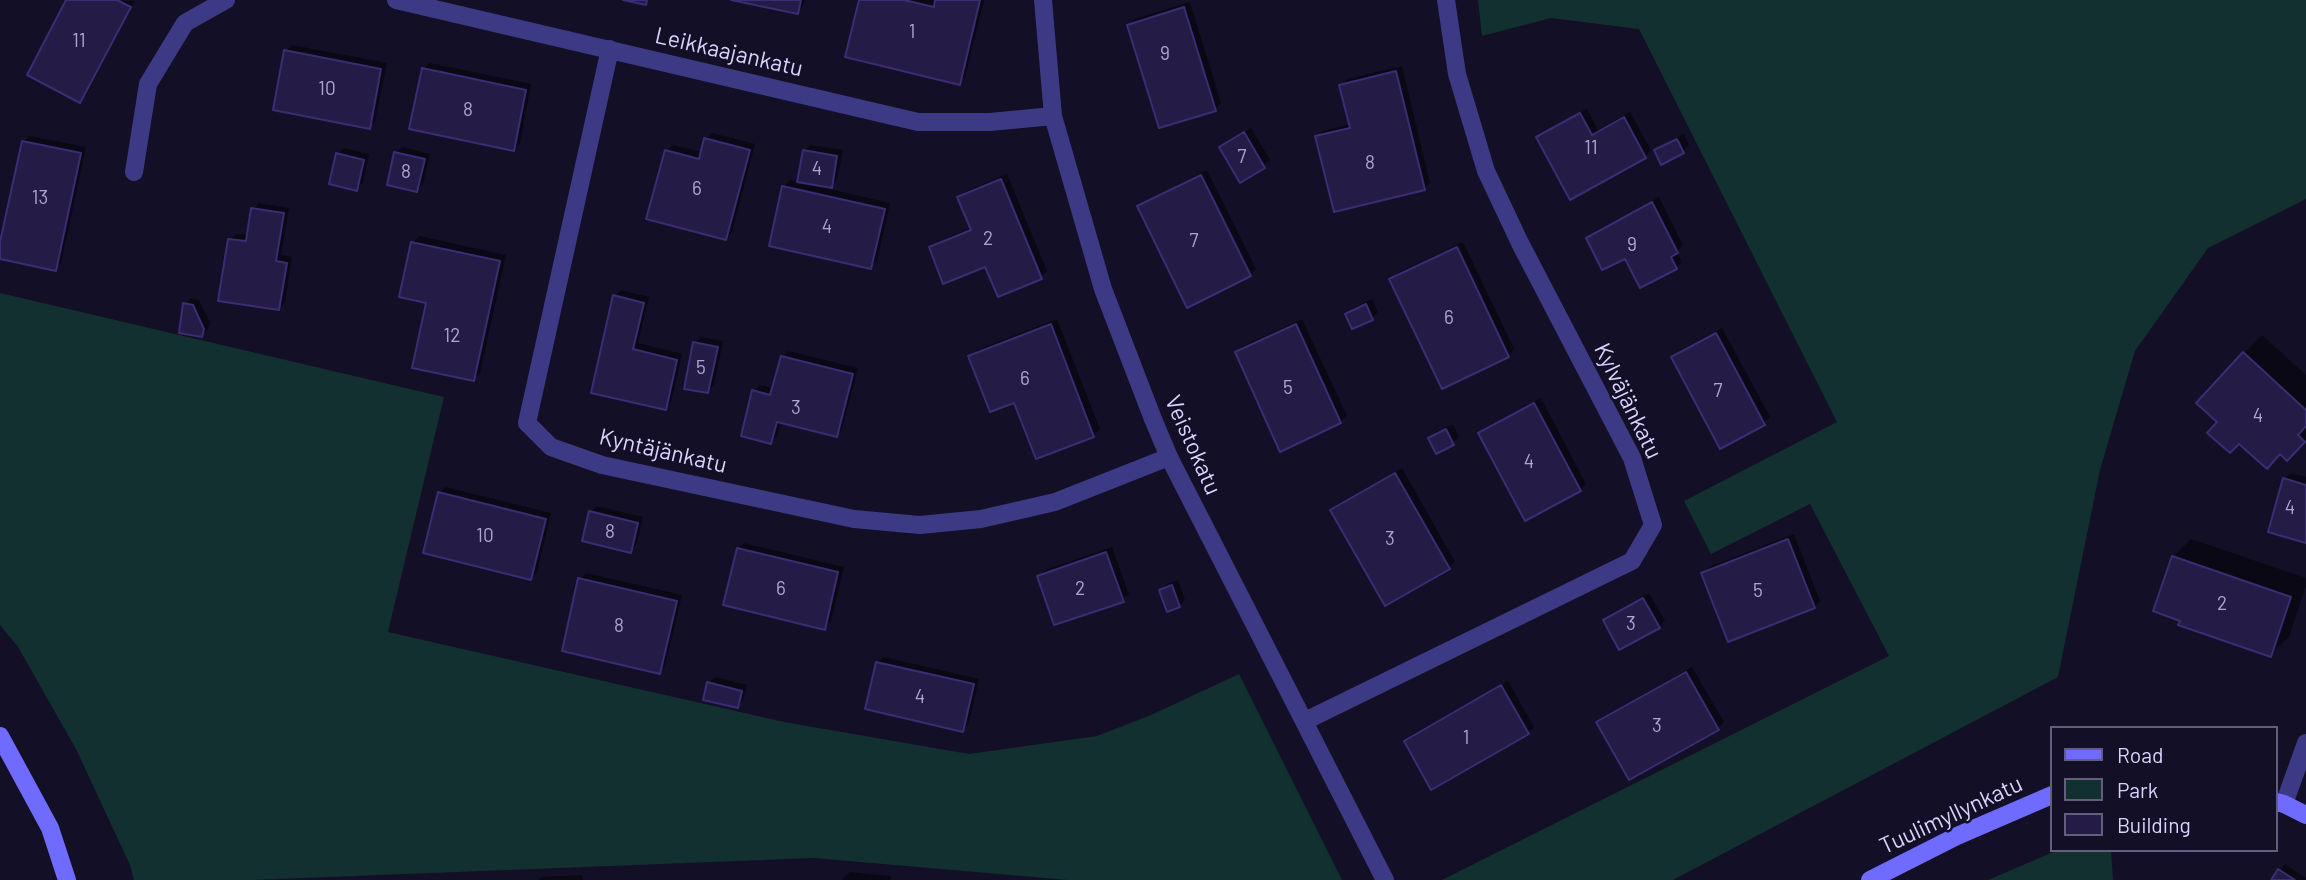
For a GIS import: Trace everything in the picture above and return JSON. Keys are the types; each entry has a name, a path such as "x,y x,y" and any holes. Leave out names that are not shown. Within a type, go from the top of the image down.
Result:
{"street":[{"path":"134,172 148,85 185,23 226,0"},
{"name":"Leikkaajankatu","path":"396,0 918,122 990,122 1054,116"},
{"name":"Veistokatu","path":"1043,0 1054,116 1103,289 1168,457 1385,880"},
{"name":"Kylväjänkatu","path":"1305,721 1632,561 1653,525 1632,458 1520,243 1486,171 1457,74 1446,0"},
{"name":"Kyntäjänkatu","path":"610,49 527,423 551,447 602,464 854,519 920,525 981,519 1055,502 1168,457"},
{"path":"0,736 50,828 67,880"},
{"path":"2306,743 2280,803 2306,815"},
{"name":"Tuulimyllynkatu","path":"1870,880 1957,836 2050,797"}],"green space":[{"path":"1478,0 2306,0 2306,199 2208,248 2135,351 2100,470 2058,677 1673,880 1442,880 1889,656 1810,504 1711,554 1684,501 1837,422 1639,29 1551,18 1482,36"},
{"path":"0,293 444,397 388,632 784,722 969,754 1097,736 1151,715 1239,674 1342,880 1068,880 814,858 253,880 134,880 130,865 76,749 18,647 0,625"},
{"path":"2053,852 2111,852 2113,880 1988,880"}],"building":[{"path":"66,0 117,0 131,7 80,103 27,75"},
{"path":"623,0 647,0 646,5"},
{"path":"731,0 801,0 798,14"},
{"path":"859,0 904,0 934,7 935,0 980,0 960,85 845,57"},
{"path":"1184,7 1216,111 1159,128 1127,25"},
{"path":"284,50 381,69 370,129 273,110"},
{"path":"422,68 526,90 514,151 409,129"},
{"path":"1396,71 1425,190 1334,212 1315,136 1350,128 1339,85"},
{"path":"1580,113 1592,135 1624,117 1646,158 1570,200 1536,137"},
{"path":"1244,132 1265,168 1240,183 1219,147"},
{"path":"704,138 750,150 726,240 646,219 665,150 699,159"},
{"path":"1677,139 1684,153 1661,165 1654,150"},
{"path":"22,141 81,153 56,271 0,259 0,242"},
{"path":"803,150 837,156 832,188 797,182"},
{"path":"394,152 425,159 417,192 387,185"},
{"path":"336,153 364,160 357,191 329,184"},
{"path":"1201,175 1251,276 1187,308 1137,206"},
{"path":"1001,179 1042,279 998,297 985,267 943,284 929,247 971,230 957,197"},
{"path":"782,186 885,209 871,269 769,246"},
{"path":"1652,202 1678,253 1671,257 1677,269 1640,288 1625,259 1602,270 1586,238"},
{"path":"251,208 284,213 276,261 287,263 279,310 218,301 228,239 246,241"},
{"path":"411,242 500,261 474,381 412,368 426,303 399,297"},
{"path":"1457,247 1509,357 1442,389 1389,279"},
{"path":"613,295 644,303 633,349 677,360 666,410 591,393"},
{"path":"183,303 193,305 204,329 202,337 179,333"},
{"path":"1366,304 1373,320 1352,329 1345,314"},
{"path":"1051,324 1094,437 1036,459 1014,403 990,412 968,356"},
{"path":"1296,324 1341,423 1280,452 1235,352"},
{"path":"1716,333 1765,425 1720,449 1671,357"},
{"path":"693,342 718,347 708,393 684,389"},
{"path":"2243,352 2306,410 2306,426 2298,435 2305,442 2287,461 2280,454 2267,469 2239,444 2230,453 2207,433 2217,422 2196,403"},
{"path":"781,356 853,374 837,437 777,422 771,444 741,436 752,390 770,395"},
{"path":"1534,403 1581,491 1525,521 1478,433"},
{"path":"1446,429 1454,445 1436,454 1428,438"},
{"path":"1395,473 1450,569 1385,606 1330,510"},
{"path":"2283,478 2306,485 2306,543 2268,532"},
{"path":"438,492 546,519 531,580 423,553"},
{"path":"589,511 638,523 631,553 582,541"},
{"path":"1788,539 1815,608 1728,642 1701,573"},
{"path":"737,548 838,572 825,630 723,605"},
{"path":"1106,552 1124,602 1054,625 1037,576"},
{"path":"2172,556 2291,597 2271,657 2178,625 2180,621 2153,611"},
{"path":"578,578 677,601 660,674 562,651"},
{"path":"1172,585 1180,607 1167,612 1159,590"},
{"path":"1643,598 1660,628 1619,650 1603,620"},
{"path":"876,662 974,684 963,732 865,709"},
{"path":"1686,672 1719,730 1629,780 1596,722"},
{"path":"707,682 742,691 738,708 703,700"},
{"path":"1501,685 1529,734 1431,790 1404,741"},
{"path":"2278,869 2295,880 2271,880"}]}
